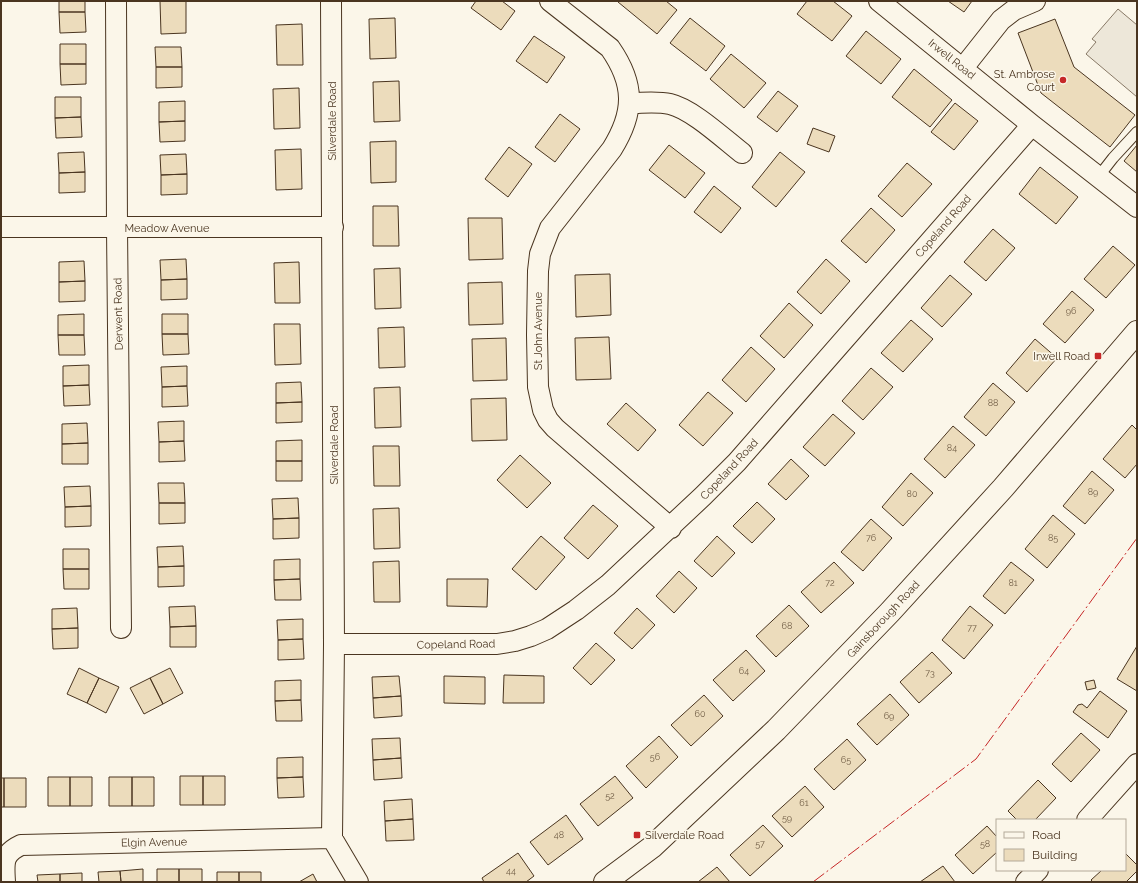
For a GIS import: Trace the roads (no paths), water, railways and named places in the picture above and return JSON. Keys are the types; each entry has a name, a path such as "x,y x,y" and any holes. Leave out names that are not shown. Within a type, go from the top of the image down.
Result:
{"street":[{"name":"Derwent Road","path":"116,1 121,628"},
{"name":"Silverdale Road","path":"331,1 334,644 332,838"},
{"name":"St John Avenue","path":"550,1 610,48 621,67 628,90 630,103 624,126 615,143 550,228 540,254 538,271 537,335 538,388 543,410 548,420 555,428 671,528"},
{"name":"Irwell Road","path":"879,1 1032,125 1137,207"},
{"path":"963,68 1001,20 1014,10 1035,1"},
{"path":"630,103 655,102 681,107 692,114 719,146 742,153"},
{"name":"Copeland Road","path":"334,644 497,644 515,641 531,636 547,629 576,610 608,584 671,528 737,462 1032,125"},
{"name":"Meadow Avenue","path":"1,227 333,227"},
{"name":"Gainsborough Road","path":"605,882 658,842 776,730 890,612 1003,488 1137,332"},
{"path":"1088,819 1137,764"},
{"path":"332,838 358,882"},
{"name":"Elgin Avenue","path":"5,882 4,865 7,856 12,850 21,846 332,838"},
{"path":"1026,882 1037,871"}],"lane":[{"path":"1099,176 1137,132"}],"place":[{"name":"St. Ambrose Court","path":"1063,80"},
{"name":"Irwell Road","path":"1098,356"},
{"name":"Silverdale Road","path":"637,835"}]}
